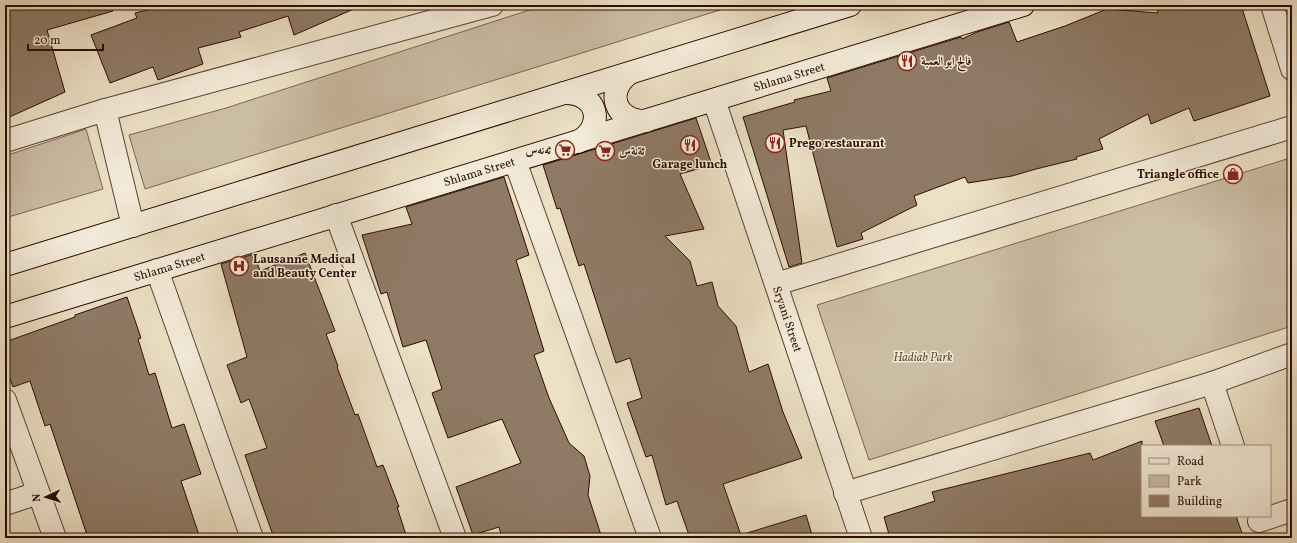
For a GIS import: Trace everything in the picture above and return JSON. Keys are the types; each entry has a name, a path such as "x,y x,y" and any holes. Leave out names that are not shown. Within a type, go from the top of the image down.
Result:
{"street":[{"path":"5,141 106,110 492,5"},
{"path":"5,266 850,5"},
{"name":"Shlama Street","path":"5,317 1023,5"},
{"path":"1272,5 1292,69"},
{"path":"630,73 623,78 618,86 615,95 617,104 621,112 628,118 637,121 646,121"},
{"path":"564,93 574,93 583,96 590,102 594,111 595,120 592,130 586,137 578,142"},
{"name":"Sryani Street","path":"714,100 861,538"},
{"path":"106,110 133,226"},
{"path":"776,284 1292,127"},
{"path":"515,161 650,538"},
{"path":"336,215 455,538"},
{"path":"157,270 252,538"},
{"path":"845,493 1212,383 1292,354"},
{"path":"1212,383 1233,445"},
{"path":"5,400 55,538"},
{"path":"5,504 38,493"},
{"path":"1260,525 1292,510"}],"green space":[{"path":"545,5 736,5 145,189 129,135 226,108"},
{"path":"86,129 103,189 5,218 5,156"},
{"name":"Hadiab Park","path":"1287,159 1292,177 1292,326 869,460 817,305"}],"building":[{"path":"5,5 112,5 113,11 47,30 65,92 5,119"},
{"path":"167,5 363,5 294,35 288,16 239,32 241,37 198,48 203,64 158,80 153,67 110,83 91,35 137,18 135,13"},
{"path":"1156,5 1241,5 1270,96 1194,121 1189,108 1151,124 1148,114 1099,139 1103,149 1076,157 1077,159 1012,176 968,183 965,177 914,196 917,205 861,233 863,239 837,247 806,126 783,130 802,263 789,267 743,117 795,102 794,100 831,91 827,78 961,37 962,39 977,32 1009,22 1017,42 1065,26 1107,9 1158,13"},
{"path":"696,118 712,165 680,174 704,229 665,236 690,261 697,286 712,282 718,306 736,326 749,372 768,364 783,412 802,458 723,484 742,538 690,538 677,501 666,505 652,455 646,457 627,403 642,398 630,358 616,363 584,264 579,266 560,208 557,209 543,165"},
{"path":"504,177 529,255 516,260 544,351 534,355 549,398 569,443 584,456 590,476 588,495 602,538 502,538 499,527 473,535 456,487 521,463 502,419 448,438 432,393 442,389 426,340 403,347 387,292 381,294 362,235 412,224 406,207"},
{"path":"305,253 335,331 326,334 338,366 337,367 355,415 358,414 377,467 383,465 399,507 397,507 407,538 274,538 245,455 267,448 249,399 241,403 227,365 247,357 221,264 254,254 260,271"},
{"path":"127,297 141,338 138,339 149,375 155,373 172,428 184,424 201,474 181,481 200,538 88,538 50,424 45,426 30,381 13,387 5,365 5,342"},
{"path":"1199,408 1212,445 1164,445 1155,421"},
{"path":"1142,441 1141,517 1236,517 1242,533 1229,538 890,538 884,517 935,501 932,492 1090,453 1093,460"},
{"path":"806,515 813,538 748,538 747,533"}],"place":[{"name":"فالح ابو العمبة","path":"907,61"},
{"name":"Prego restaurant","path":"775,143"},
{"name":"Garage lunch","path":"690,145"},
{"name":"ئەنەس","path":"565,150"},
{"name":"ئةنةس","path":"605,151"},
{"name":"Triangle office","path":"1233,174"},
{"name":"Lausanne Medical and Beauty Center","path":"239,266"}]}
